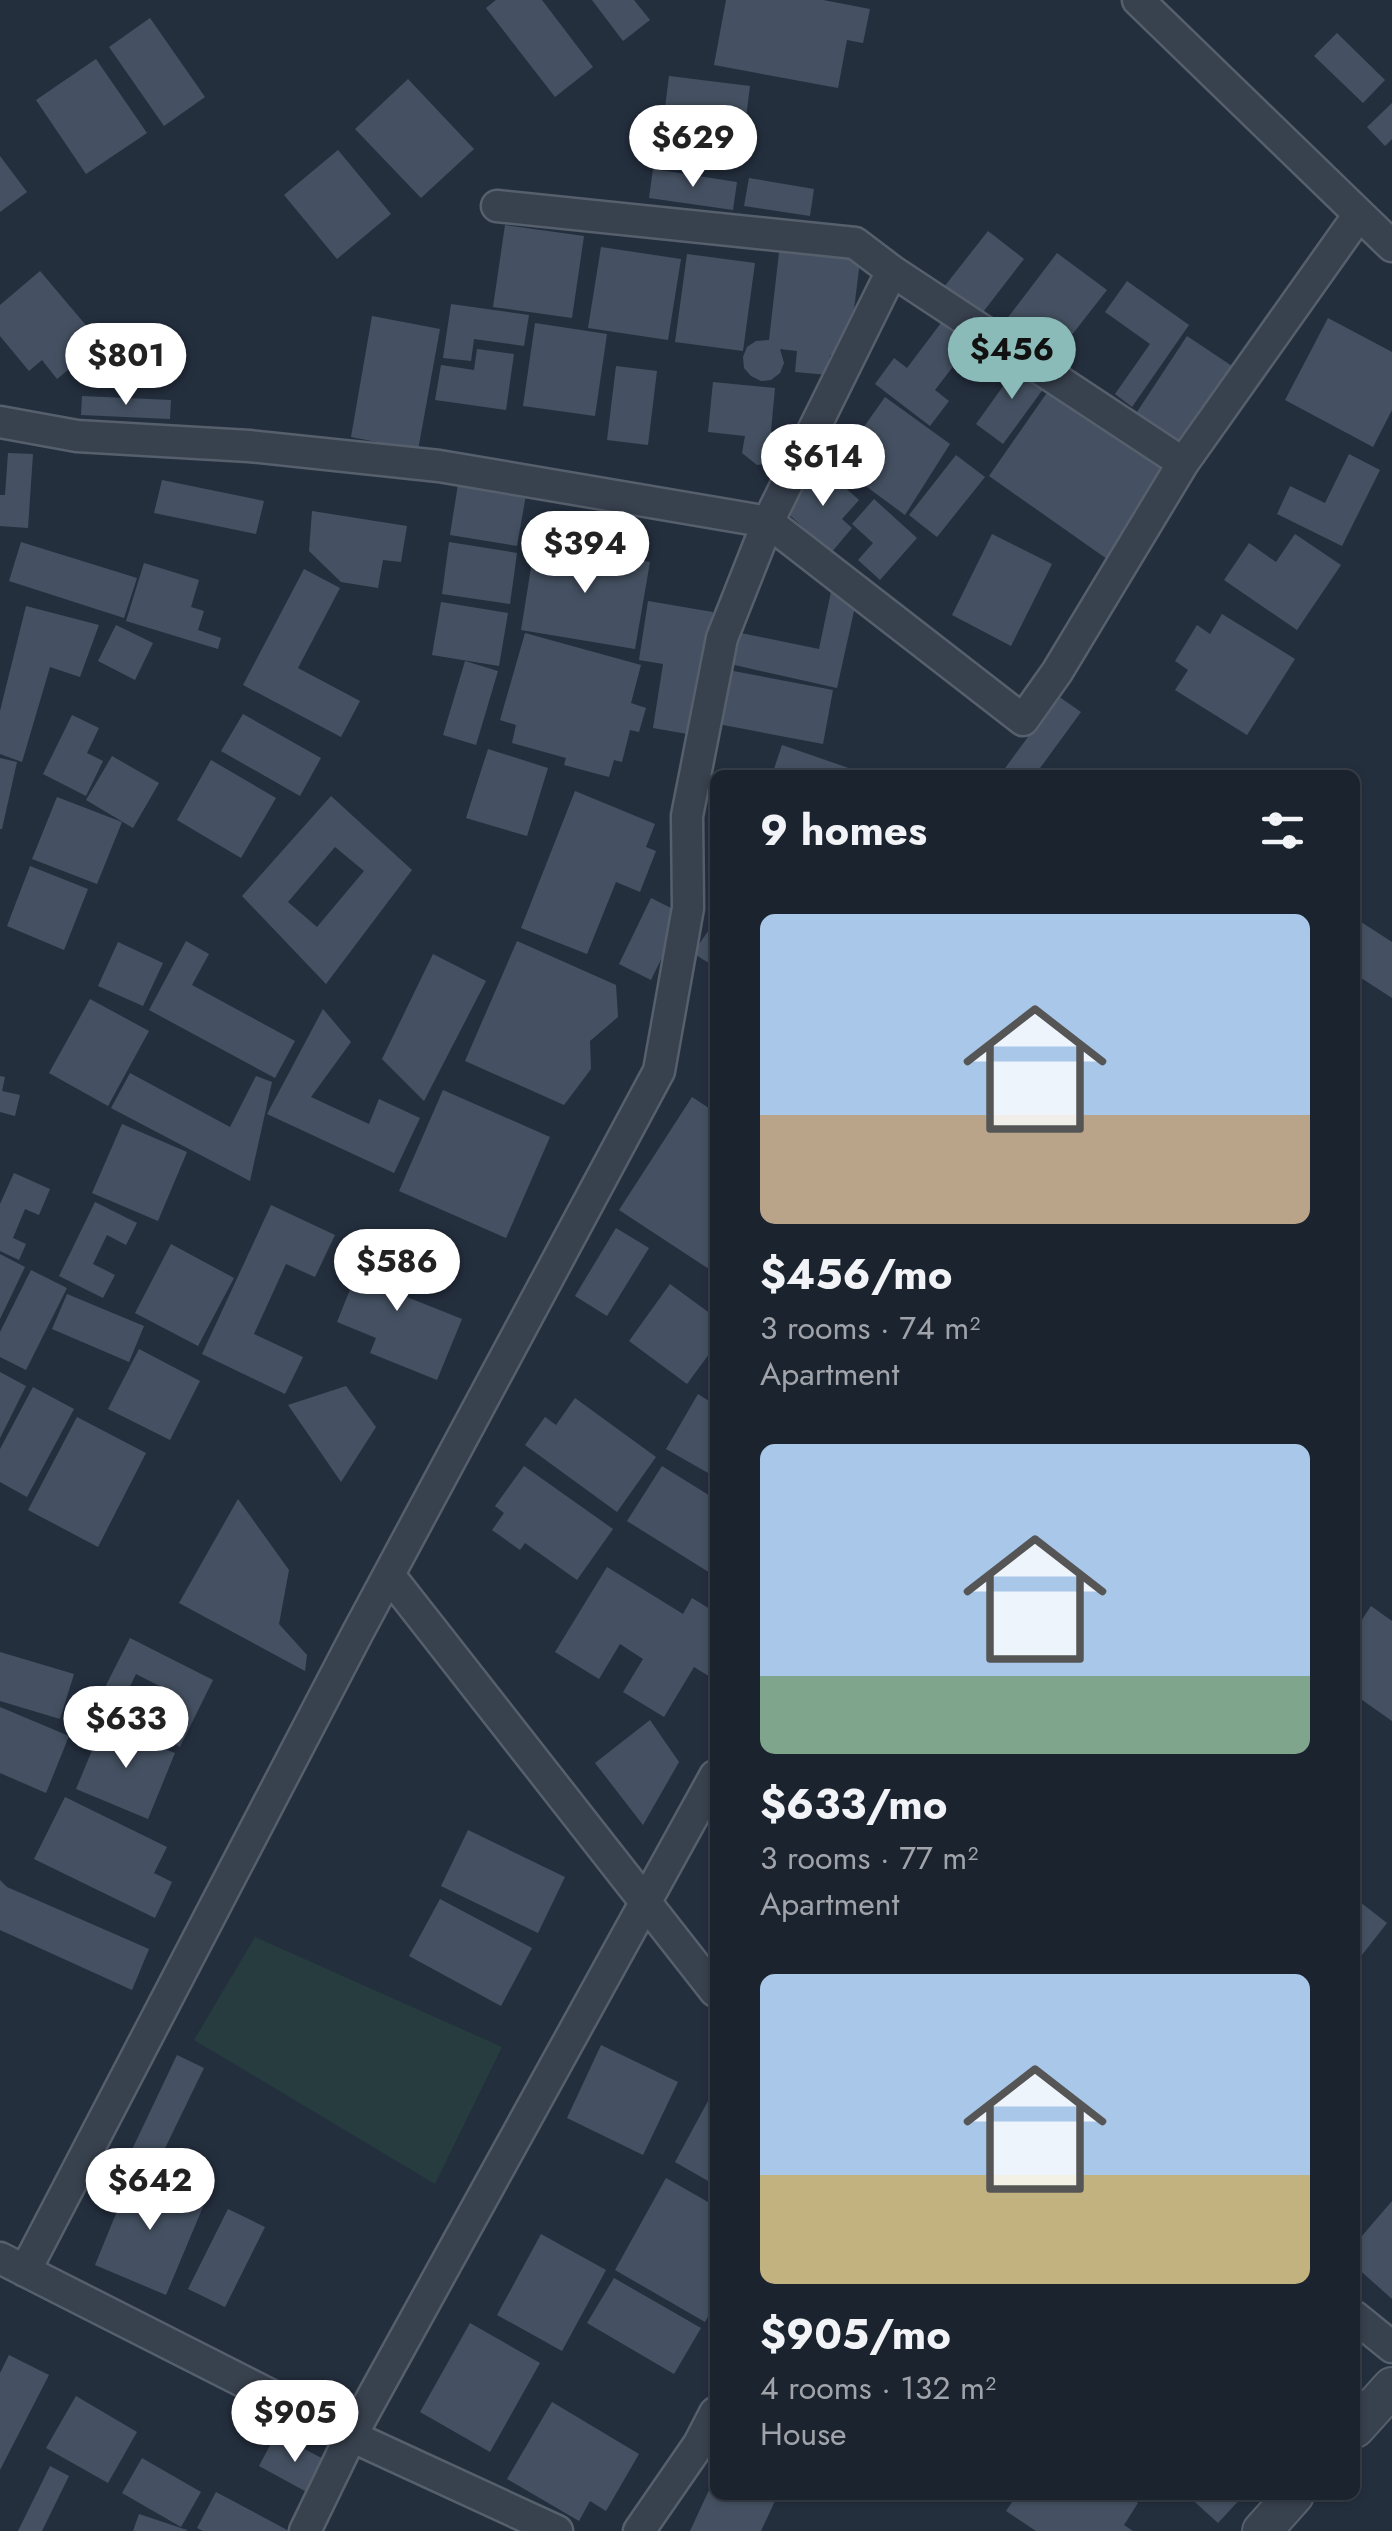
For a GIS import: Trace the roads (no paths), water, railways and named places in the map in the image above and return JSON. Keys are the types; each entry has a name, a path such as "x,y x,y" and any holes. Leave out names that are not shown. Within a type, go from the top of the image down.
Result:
{"street":[{"path":"1138,0 1392,246"},
{"path":"497,206 855,242 892,272 1183,463"},
{"path":"0,422 77,436 248,446 439,466 768,522 1023,720 1058,672 1183,463 1358,216"},
{"path":"557,2531 351,2436 13,2264 390,1575 659,1070 701,821 722,638 768,522 892,272"},
{"path":"390,1575 710,1986"},
{"path":"305,2531 351,2436 710,1785"},
{"path":"1360,2321 1392,2347"},
{"path":"1360,2422 1392,2387"},
{"path":"639,2531 710,2422"},
{"path":"1262,2531 1290,2500"}]}
